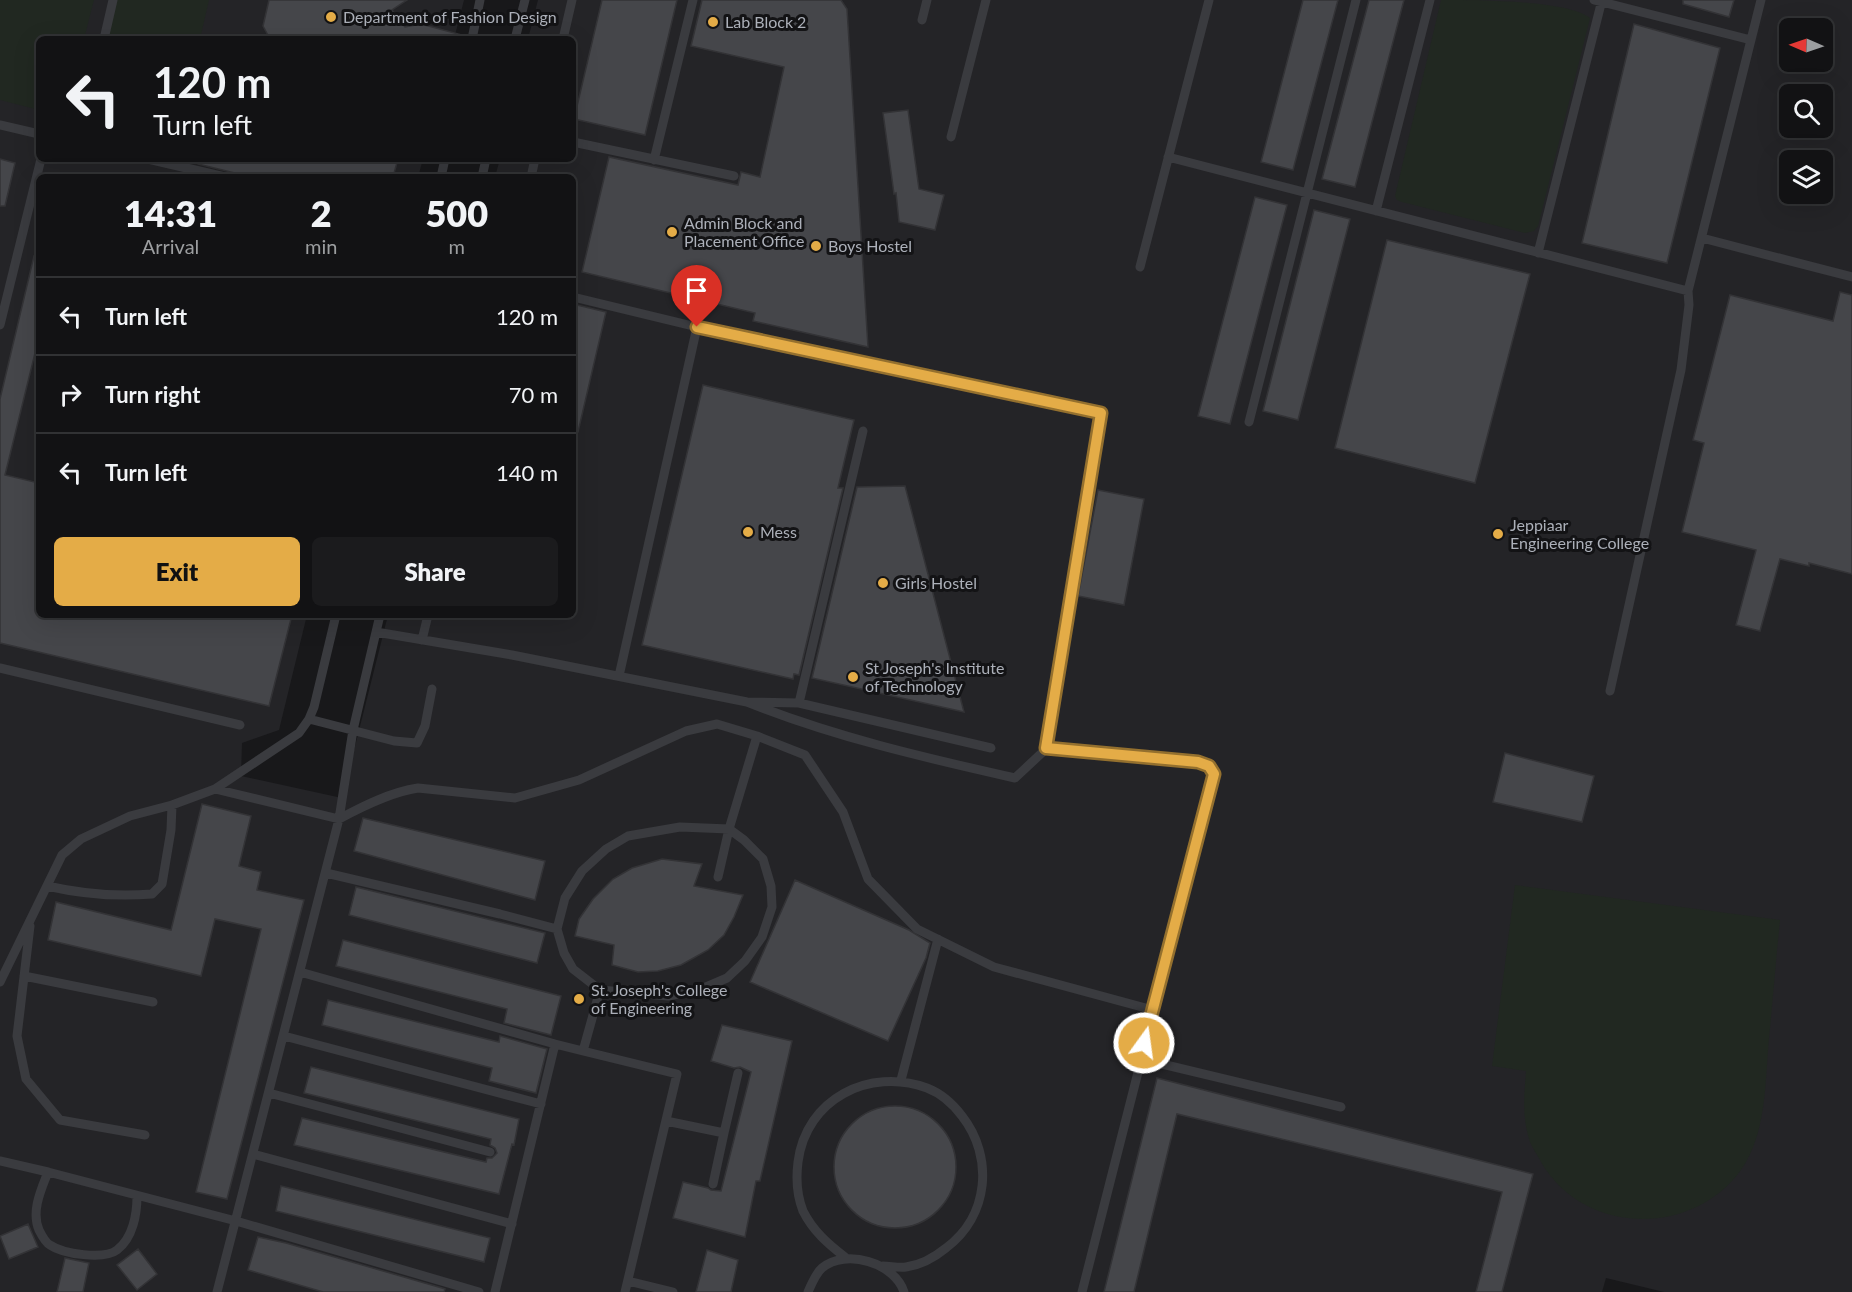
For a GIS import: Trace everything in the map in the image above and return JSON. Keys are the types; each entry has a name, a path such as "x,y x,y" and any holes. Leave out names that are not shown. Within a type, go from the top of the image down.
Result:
{"lane":[{"path":"105,36 113,0"},
{"path":"473,36 480,0"},
{"path":"516,36 525,0"},
{"path":"564,36 572,0"},
{"path":"654,160 693,0"},
{"path":"922,20 927,0"},
{"path":"951,137 986,0"},
{"path":"1140,267 1209,0"},
{"path":"1249,422 1356,0"},
{"path":"1376,211 1430,0"},
{"path":"1610,691 1681,370 1689,305 1688,291 1761,0"},
{"path":"1538,253 1599,1 1751,40"},
{"path":"0,124 36,133"},
{"path":"576,143 734,176"},
{"path":"1168,157 1688,291"},
{"path":"160,162 212,174"},
{"path":"0,326 36,179"},
{"path":"1702,238 1852,277"},
{"path":"576,298 697,327 1101,413 1046,748 1015,778 888,749 799,723 747,702"},
{"path":"618,676 697,327"},
{"path":"800,703 863,431"},
{"path":"0,982 62,855 81,839 130,816 172,805 215,789 299,733 309,719 324,670 335,618"},
{"path":"217,1292 326,873 339,819 353,730 379,618"},
{"path":"422,640 427,618"},
{"path":"376,632 512,655 747,702 800,703 991,748"},
{"path":"0,668 240,725"},
{"path":"309,719 394,741 417,743 424,726 432,689"},
{"path":"215,789 339,819 361,807 409,789 515,798 579,780 686,731 717,724 757,736 805,755 843,812 868,879 917,929 994,967 1153,1011"},
{"path":"718,877 729,829 757,736"},
{"path":"1046,748 1198,762 1209,766 1214,774 1082,1292"},
{"path":"47,886 122,896 152,894 162,884 171,830 172,805"},
{"path":"680,826 729,829 744,840 762,859 771,886 772,907 762,937 745,961 727,978 699,990 668,996 600,990 573,969 564,952 557,929 565,898 582,871 606,849 628,836 680,826"},
{"path":"326,873 557,929"},
{"path":"31,917 17,1036 26,1079 60,1120 145,1135"},
{"path":"901,1080 938,939"},
{"path":"300,972 555,1044 677,1074 625,1292"},
{"path":"24,976 153,1002"},
{"path":"583,1051 600,990"},
{"path":"284,1036 541,1104"},
{"path":"495,1292 555,1044"},
{"path":"1141,1059 1341,1107"},
{"path":"712,1184 738,1073"},
{"path":"901,1080 929,1089 954,1105 972,1129 982,1157 983,1187 974,1215 957,1240 934,1258 906,1267 883,1266 845,1257 820,1238 803,1210 796,1178 800,1146 815,1117 839,1095 868,1082 901,1080"},
{"path":"269,1093 490,1152"},
{"path":"666,1121 724,1133"},
{"path":"253,1154 512,1224"},
{"path":"0,1161 236,1221 479,1292"},
{"path":"48,1172 36,1204 39,1230 49,1245 67,1251 99,1256 116,1251 129,1234 137,1213 137,1196"},
{"path":"808,1292 822,1268 845,1257"},
{"path":"883,1266 901,1283 904,1292"},
{"path":"627,1281 673,1292"}],"shaded area":[{"path":"0,0 464,0 455,36 36,36 36,162 422,162 419,174 36,174 36,618 306,618 279,730 242,743 241,776 342,798 387,618 576,618 576,174 496,174 499,162 576,162 576,36 529,36 538,0 1852,0 1852,1292 1664,1292 1606,1278 1602,1292 0,1292"},
{"path":"0,0 94,0 85,36 36,36 36,109 0,100"},
{"path":"116,0 209,0 201,36 107,36"},
{"path":"1441,0 1542,4 1578,12 1590,18 1538,226 1534,231 1525,233 1402,202 1395,196"},
{"path":"1515,885 1780,920 1765,1089 1756,1140 1741,1170 1720,1192 1695,1208 1667,1217 1638,1219 1610,1215 1583,1204 1560,1186 1541,1162 1527,1133 1524,1098 1526,1071 1492,1066"}],"building":[{"name":"Department of Fashion Design","path":"269,0 407,0 392,10 405,27 421,24 462,36 268,36 263,26"},
{"path":"602,0 677,0 645,135 576,119 576,110"},
{"path":"702,0 841,0 847,9 868,347 753,321 755,313 582,272 609,157 738,185 741,172 760,177 784,67 691,46"},
{"path":"1303,0 1338,0 1293,170 1261,162"},
{"path":"1369,0 1404,0 1355,187 1322,179"},
{"path":"1683,0 1734,0 1729,17 1683,4"},
{"path":"1634,24 1720,48 1667,263 1582,243"},
{"path":"908,110 919,189 944,195 935,230 899,222 883,113"},
{"path":"0,159 15,163 5,206 0,206"},
{"path":"198,162 397,162 394,174 239,174 198,164"},
{"path":"1255,197 1287,205 1230,424 1198,416"},
{"path":"1314,210 1350,219 1298,420 1263,411"},
{"path":"1387,240 1530,274 1475,483 1335,448"},
{"path":"34,256 36,256 36,349 5,475 36,482 36,618 291,618 269,706 0,643 0,399"},
{"path":"1840,292 1852,295 1852,574 1809,563 1809,566 1780,559 1760,631 1736,625 1756,550 1682,532 1704,443 1693,440 1730,295 1833,321"},
{"path":"576,305 606,312 578,432 576,432"},
{"name":"Mess","path":"703,385 854,420 838,488 843,488 799,675 794,674 793,679 642,645"},
{"name":"Girls Hostel","path":"905,486 964,712 812,678 857,487"},
{"path":"1098,490 1144,499 1124,605 1078,596"},
{"path":"1505,753 1594,776 1582,822 1493,802"},
{"path":"202,804 251,816 239,866 261,872 257,890 304,900 227,1199 196,1192 261,929 215,919 201,976 48,940 56,902 171,930"},
{"path":"363,818 545,861 535,900 354,851"},
{"path":"662,859 702,864 694,886 743,895 734,917 724,935 708,950 681,965 658,971 638,972 612,965 614,945 575,936 579,919 593,899 613,879 632,868"},
{"path":"795,880 909,930 930,943 926,958 888,1041 750,982"},
{"path":"356,887 545,933 537,963 349,915"},
{"path":"343,940 561,996 551,1035 504,1023 507,1009 336,966"},
{"path":"328,1000 499,1042 500,1036 547,1049 536,1093 489,1081 492,1068 322,1025"},
{"path":"722,1025 792,1041 760,1181 756,1181 745,1237 673,1218 683,1182 721,1191 751,1072 740,1067 734,1068 711,1061"},
{"path":"311,1067 519,1119 514,1145 512,1144 499,1194 294,1145 302,1118 486,1162 487,1158 492,1158 497,1153 490,1145 491,1139 304,1093"},
{"path":"1157,1078 1533,1174 1502,1292 1476,1292 1502,1192 1177,1114 1134,1292 1104,1292"},
{"path":"895,1106 918,1110 938,1124 952,1144 956,1167 952,1190 938,1210 918,1224 895,1228 872,1224 852,1210 838,1190 834,1167 838,1144 852,1124 872,1110"},
{"path":"281,1186 490,1238 484,1262 276,1211"},
{"path":"28,1224 38,1247 9,1259 0,1236"},
{"path":"258,1237 445,1289 444,1292 323,1292 248,1270"},
{"path":"138,1249 157,1274 137,1290 117,1265"},
{"path":"707,1250 738,1260 731,1292 696,1292"},
{"path":"65,1258 89,1263 83,1292 57,1292"}],"place":[{"name":"Department of Fashion Design","path":"331,17"},
{"name":"Lab Block 2","path":"713,22"},
{"name":"Admin Block and Placement Office","path":"672,232"},
{"name":"Boys Hostel","path":"816,246"},
{"name":"Mess","path":"748,532"},
{"name":"Jeppiaar Engineering College","path":"1498,534"},
{"name":"Girls Hostel","path":"883,583"},
{"name":"St Joseph's Institute of Technology","path":"853,677"},
{"name":"St. Joseph's College of Engineering","path":"579,999"}],"route":[{"path":"697,327 1101,413 1046,748 1198,762 1209,766 1214,774 1144,1043"}]}
